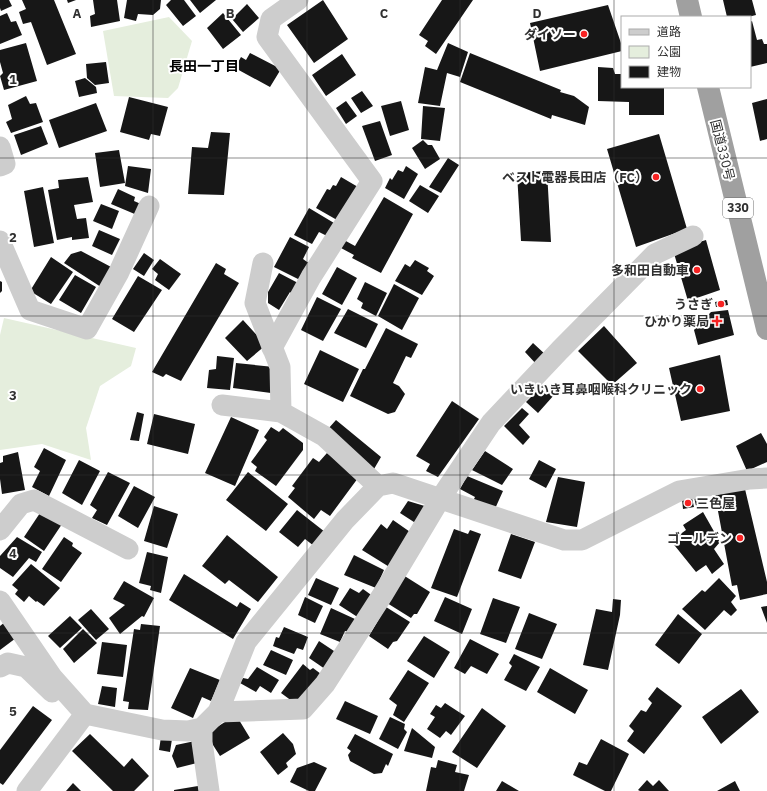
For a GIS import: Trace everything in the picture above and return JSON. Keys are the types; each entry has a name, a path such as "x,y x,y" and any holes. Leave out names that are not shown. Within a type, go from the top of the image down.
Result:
{"highway":[{"path":"687,0 691,16"},
{"name":"国道330号","path":"708,88 767,329"}],"street":[{"path":"272,348 311,277 372,181 267,37 271,18 298,0"},
{"path":"0,147 5,164 0,166"},
{"path":"0,241 30,310 87,329 119,272 149,206"},
{"path":"218,712 303,709 326,684 440,499 491,423 560,350 655,254 693,236"},
{"path":"263,263 255,303 280,367 281,412"},
{"path":"222,405 281,412 324,436 378,486"},
{"path":"0,667 8,663 26,667 63,703 84,716 162,730 188,731 202,728 218,712 246,642 345,520 378,486 393,483 564,540 582,540 679,491 750,479 767,478"},
{"path":"0,530 21,504 34,500 128,549"},
{"path":"0,601 52,677 84,716"},
{"path":"27,791 84,716"},
{"path":"202,728 202,742 209,791"}],"green space":[{"path":"169,17 192,41 178,88 168,98 114,96 103,31"},
{"path":"4,318 136,348 131,366 100,386 86,428 91,460 42,444 0,450 0,335"}],"building":[{"path":"0,0 9,0 12,6 1,11"},
{"path":"22,0 54,0 76,54 47,65 31,22 23,24 19,12 26,9"},
{"path":"67,0 76,0 68,3"},
{"path":"93,0 117,0 120,21 91,27 90,16 95,14"},
{"path":"127,0 161,0 160,9 153,15 138,14 136,21 124,18"},
{"path":"171,0 184,0 196,16 183,26 166,5"},
{"path":"190,0 216,0 200,13"},
{"path":"323,0 348,39 314,63 287,25"},
{"path":"442,0 473,0 436,54 425,46 428,41 419,35"},
{"path":"723,0 752,0 756,15 727,16"},
{"path":"247,4 259,18 243,32 232,19"},
{"path":"608,5 621,43 621,51 540,71 530,23"},
{"path":"7,13 11,22 16,21 22,35 0,44 0,16"},
{"path":"223,13 241,35 223,49 207,28"},
{"path":"751,22 757,40 762,39 764,44 767,44 767,63 751,67"},
{"path":"26,43 37,81 4,90 0,76 3,73 0,62 0,50"},
{"path":"448,43 468,52 460,77 447,73 440,106 418,103 425,67 437,70"},
{"path":"250,53 281,69 270,87 235,68 241,57 246,60"},
{"path":"470,53 561,90 560,92 574,96 589,107 585,125 552,115 551,119 460,82"},
{"path":"342,54 356,75 326,96 312,75"},
{"path":"106,62 109,83 95,85 87,78 86,64"},
{"path":"598,67 613,68 615,74 621,74 621,88 664,88 664,115 629,115 629,102 598,101"},
{"path":"85,78 96,87 97,93 79,97 75,81"},
{"path":"362,91 373,106 361,113 351,98"},
{"path":"26,96 30,104 36,103 43,122 11,133 6,122 12,119 8,105"},
{"path":"129,97 168,107 160,136 151,134 149,140 120,132"},
{"path":"767,99 767,139 760,141 752,103"},
{"path":"346,101 357,116 346,124 336,108"},
{"path":"401,101 409,130 390,136 381,106"},
{"path":"96,103 107,131 59,148 49,120"},
{"path":"423,106 445,108 440,141 421,139"},
{"path":"380,121 392,155 375,161 362,126"},
{"path":"41,126 48,144 21,155 14,135"},
{"path":"211,132 230,133 224,195 188,194 192,147 208,148"},
{"path":"659,134 687,229 636,247 607,149"},
{"path":"423,140 428,145 432,145 440,159 425,169 412,148"},
{"path":"119,150 125,183 100,187 95,153"},
{"path":"448,158 459,165 441,193 429,187"},
{"path":"128,166 151,169 148,193 125,186"},
{"path":"406,166 418,174 404,199 385,188 390,178 392,180 398,170 403,172"},
{"path":"547,171 551,242 521,241 517,173"},
{"path":"88,177 93,202 74,205 77,219 86,218 89,238 72,240 72,237 57,240 48,190 59,188 58,180"},
{"path":"341,177 358,187 337,220 316,208 327,189 330,190 333,185 336,186"},
{"path":"420,185 439,196 428,213 409,201"},
{"path":"43,187 54,243 34,247 24,191"},
{"path":"118,189 135,197 134,201 141,204 137,215 111,204"},
{"path":"384,197 413,214 381,273 352,258 354,255 341,248 344,240 355,246"},
{"path":"101,204 119,211 112,229 93,221"},
{"path":"309,208 334,223 327,236 319,232 312,244 294,235"},
{"path":"99,230 120,239 112,255 92,246"},
{"path":"290,237 309,247 303,259 310,264 300,280 274,267"},
{"name":"多和田自動車","path":"706,240 720,290 688,301 673,250"},
{"path":"81,251 113,268 101,287 64,263 71,254"},
{"path":"144,253 154,260 144,276 133,269"},
{"path":"51,257 73,272 51,304 30,291"},
{"path":"160,259 181,274 169,290 155,280 158,274 152,269"},
{"path":"415,260 429,268 427,271 434,276 422,295 395,281 405,264 410,267"},
{"path":"216,263 226,269 224,274 239,283 181,381 166,374 163,377 152,372"},
{"path":"337,267 357,278 342,305 322,294"},
{"path":"279,273 298,283 292,294 290,292 279,310 268,303 268,292"},
{"path":"75,275 96,287 81,313 59,300"},
{"path":"138,276 162,290 134,332 112,319"},
{"path":"0,281 2,282 2,291 0,293"},
{"path":"365,282 387,293 376,316 361,308 363,303 357,299"},
{"path":"394,284 419,298 402,330 378,316"},
{"path":"317,297 341,309 323,341 301,330"},
{"name":"うさぎ","path":"727,300 728,305 716,307 715,302"},
{"path":"348,309 378,324 366,348 334,333"},
{"name":"ひかり薬局","path":"728,310 734,335 698,345 694,330 711,312"},
{"path":"243,320 266,345 247,361 225,338"},
{"path":"604,326 637,363 612,385 578,351"},
{"path":"386,328 418,344 411,358 406,356 393,383 399,386 405,394 395,412 388,414 350,396"},
{"path":"533,343 547,356 538,366 525,352"},
{"path":"320,350 359,369 343,402 304,384"},
{"name":"いきいき耳鼻咽喉科クリニック","path":"720,355 730,411 681,421 669,368"},
{"path":"217,356 234,358 230,390 207,388 209,370 216,369"},
{"path":"236,363 274,367 271,393 233,388"},
{"path":"543,385 554,395 538,413 526,402"},
{"path":"452,401 479,419 438,477 426,471 430,464 416,456"},
{"path":"522,408 529,414 519,425 530,437 523,445 504,426"},
{"path":"137,412 144,414 139,441 130,440"},
{"path":"154,414 195,424 188,454 147,444"},
{"path":"231,417 259,430 235,486 205,473"},
{"path":"336,420 381,457 374,469 328,429"},
{"path":"271,427 279,432 283,428 303,443 303,450 276,486 255,471 257,467 251,462 267,440 264,437"},
{"path":"761,433 767,444 767,462 747,471 736,446"},
{"path":"44,448 66,460 49,496 32,487 40,471 34,467"},
{"path":"485,451 513,469 502,485 472,470"},
{"path":"18,452 25,490 2,494 0,463 3,462 3,456"},
{"path":"327,453 358,478 330,516 321,510 314,519 288,497 295,488 292,486 313,458 319,462"},
{"path":"79,460 100,471 82,505 62,493"},
{"path":"539,460 556,469 546,488 529,479"},
{"path":"108,472 130,483 107,525 92,518 97,510 90,505"},
{"path":"248,472 288,504 266,531 226,500"},
{"path":"467,476 503,491 494,511 472,503 475,497 460,489"},
{"path":"558,477 585,482 577,527 546,522"},
{"path":"134,486 155,497 138,528 118,516"},
{"name":"ゴールデン","path":"745,489 767,582 767,594 740,600 737,585 732,586 715,495"},
{"path":"706,495 708,504 696,506 694,497"},
{"name":"三色屋","path":"692,498 694,507 683,509 682,499"},
{"path":"408,501 428,507 417,524 400,513"},
{"path":"154,506 178,514 167,548 144,541"},
{"path":"42,510 62,524 44,551 24,537"},
{"path":"297,510 325,532 314,546 305,539 298,547 279,532"},
{"path":"703,512 720,542 714,549 724,564 712,574 706,565 696,572 671,541 686,530 683,525"},
{"path":"393,520 413,534 391,568 362,550 381,524 387,529"},
{"path":"454,529 468,534 470,530 481,534 457,597 431,588"},
{"path":"511,534 535,542 521,579 498,571"},
{"path":"227,535 278,577 258,602 229,580 225,584 202,566"},
{"path":"17,537 42,552 36,562 29,558 13,577 0,568 0,556"},
{"path":"64,537 73,543 72,546 82,553 61,582 42,569"},
{"path":"147,552 168,557 161,593 150,590 151,586 139,583"},
{"path":"354,555 384,570 376,588 344,575"},
{"path":"31,564 60,588 44,606 29,596 24,602 15,594 18,590 12,585"},
{"path":"184,574 237,607 240,602 251,609 233,639 169,600"},
{"path":"403,575 430,592 417,614 414,614 411,618 387,603"},
{"path":"316,578 339,588 331,605 308,595"},
{"path":"719,578 736,596 731,602 737,610 731,616 724,610 705,630 682,609 702,590 705,592"},
{"path":"124,581 154,598 144,617 142,616 120,634 109,618 125,605 113,599"},
{"path":"350,588 359,593 363,589 374,597 359,618 339,605"},
{"path":"305,597 323,606 315,623 298,615"},
{"path":"445,597 472,609 462,634 434,621"},
{"path":"493,598 520,607 506,643 480,634"},
{"path":"613,599 621,600 620,615 608,670 583,665 596,609 612,612"},
{"path":"767,606 767,623 761,607"},
{"path":"386,607 410,622 397,641 393,642 388,649 369,636"},
{"path":"331,608 355,619 349,632 345,631 340,642 320,634"},
{"path":"91,609 109,629 96,640 78,620"},
{"path":"529,613 557,624 542,659 515,649"},
{"path":"678,614 702,634 679,664 655,645"},
{"path":"70,616 82,628 60,648 48,636"},
{"path":"5,622 16,638 0,650 0,626"},
{"path":"141,624 160,626 148,710 128,709 129,702 123,701 134,629 140,630"},
{"path":"284,627 308,637 303,650 297,648 294,654 273,646 276,637 279,638"},
{"path":"83,629 97,643 74,663 63,649"},
{"path":"424,636 450,652 434,678 407,661"},
{"path":"470,639 499,654 487,674 471,666 465,674 454,668"},
{"path":"319,641 337,653 325,669 309,658"},
{"path":"102,642 127,645 123,677 97,674"},
{"path":"271,650 293,660 286,675 263,665"},
{"path":"514,654 540,667 526,691 504,680 512,666 509,663"},
{"path":"303,664 310,670 313,668 321,674 296,704 281,693"},
{"path":"257,667 279,680 271,693 260,686 256,692 240,683 243,678 248,679"},
{"path":"190,668 220,680 211,701 202,697 193,718 171,708"},
{"path":"550,668 588,690 575,714 537,692"},
{"path":"408,670 429,683 404,722 393,715 397,705 389,699"},
{"path":"102,686 117,688 115,707 98,704"},
{"path":"657,687 682,706 644,754 627,741 634,731 629,726 641,710 646,712 652,703 648,699"},
{"path":"741,689 759,712 721,744 702,717"},
{"path":"345,701 378,716 370,734 336,719"},
{"path":"445,703 465,716 451,735 446,731 440,738 427,729 435,717 430,714 436,705 441,708"},
{"path":"33,706 52,720 3,785 0,783 0,750"},
{"path":"482,708 506,726 477,768 452,752"},
{"path":"236,715 250,738 220,756 206,734"},
{"path":"390,717 405,724 404,729 407,732 398,749 379,739"},
{"path":"412,728 435,747 432,758 404,751"},
{"path":"283,733 293,744 296,754 286,763 288,767 278,775 260,752"},
{"path":"90,734 124,767 132,758 149,776 134,791 113,791 72,751"},
{"path":"355,734 393,754 388,766 386,764 382,773 374,774 350,761 348,755 351,751 347,748"},
{"path":"161,737 172,739 170,752 159,750"},
{"path":"601,739 629,754 611,791 605,791 573,775 579,762 587,765"},
{"path":"195,741 201,762 177,768 172,756 176,745"},
{"path":"438,760 457,765 455,772 469,775 464,791 426,791 431,767 436,768"},
{"path":"314,762 327,768 315,791 309,791 290,782 297,768"},
{"path":"647,780 653,786 659,780 669,791 638,790"},
{"path":"502,781 519,791 496,791"},
{"path":"735,781 740,791 717,791"},
{"path":"73,783 81,791 66,791"},
{"path":"198,786 199,791 174,791 174,790"}],"place":[{"name":"ダイソー","path":"584,34"},
{"name":"ベスト電器長田店（FC）","path":"656,177"},
{"name":"多和田自動車","path":"697,270"},
{"name":"うさぎ","path":"721,304"},
{"name":"ひかり薬局","path":"717,321"},
{"name":"いきいき耳鼻咽喉科クリニック","path":"700,389"},
{"name":"三色屋","path":"688,503"},
{"name":"ゴールデン","path":"740,538"}],"district":[{"name":"長田一丁目","path":"204,66"}]}
